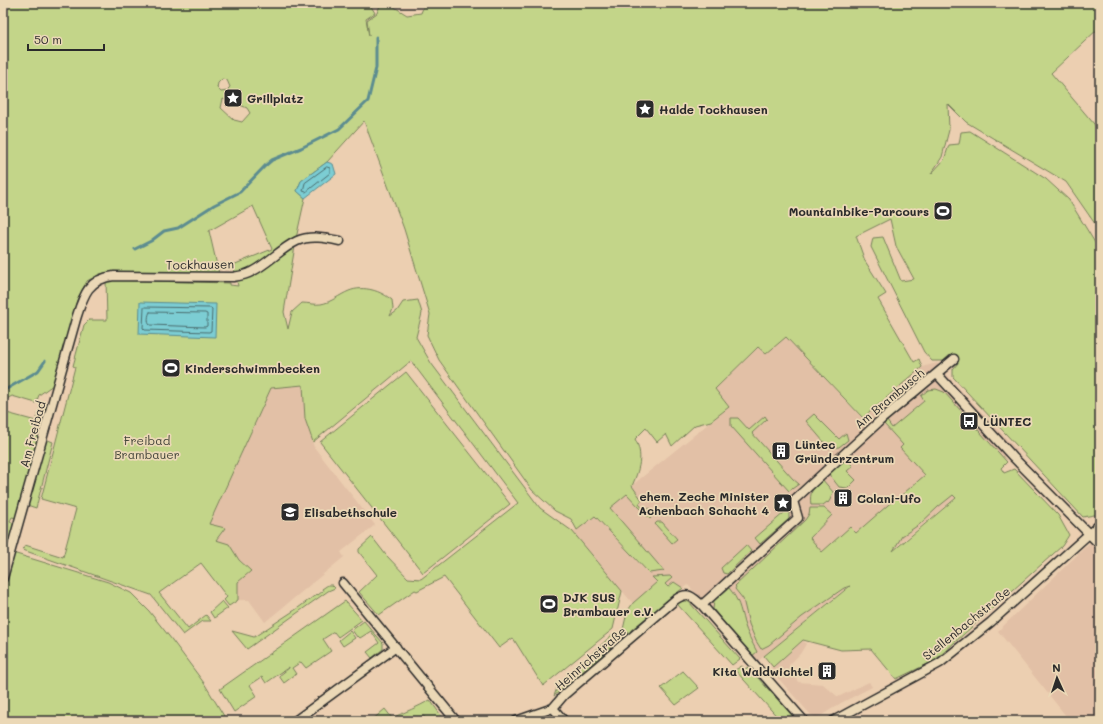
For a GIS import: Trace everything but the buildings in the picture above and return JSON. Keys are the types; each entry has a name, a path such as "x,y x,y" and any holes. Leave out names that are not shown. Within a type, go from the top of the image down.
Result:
{"street":[{"name":"Tockhausen","path":"76,319 83,298 91,284 104,277 233,277 249,273 260,267 298,240 327,238 340,241"},
{"name":"Am Freibad","path":"3,578 76,319"},
{"path":"937,374 954,360"},
{"name":"Am Brambusch","path":"702,605 798,518 792,501 882,420 937,374 1014,457 1100,545"},
{"name":"Stellenbachstraße","path":"833,721 940,663 991,622 1100,524"},
{"path":"343,584 456,721"},
{"name":"Heinrichstraße","path":"516,721 553,708 564,695 682,595 691,596 702,605"},
{"path":"702,605 804,721"},
{"path":"295,721 396,647"},
{"name":"Heinrichstraße","path":"553,708 564,721"}],"shaded area":[{"name":"ehem. Zeche Minister Achenbach Schacht 4","path":"786,337 862,418 922,367 937,363 1017,450 997,460 956,497 757,662 688,585 645,618 572,531 577,530 595,516 648,573 610,508 626,494 625,491 729,407 715,389 758,347 766,354"},
{"name":"Elisabethschule","path":"303,385 305,419 314,447 375,525 341,552 344,557 265,622 249,600 238,600 238,582 251,571 234,553 216,540 225,528 209,524 271,388"},
{"path":"1100,533 1100,721 1070,721 998,631"},
{"path":"803,640 806,644 800,654 789,665 798,682 823,684 838,697 869,682 872,687 822,715 816,717 811,715 770,669"}],"green space":[{"name":"Freibad Brambauer","path":"3,3 369,3 375,13 366,19 369,36 367,20 377,13 381,3 388,3 407,15 421,13 425,3 1100,3 1100,27 1051,73 1100,131 1100,231 1066,182 966,122 948,104 949,130 942,157 931,174 944,160 949,145 959,144 961,132 970,131 1046,179 1069,200 1100,251 1100,514 1083,517 953,377 953,369 958,363 950,355 943,361 932,361 924,352 871,247 873,238 883,237 901,281 914,279 896,246 890,219 856,236 865,261 886,294 878,299 914,362 919,359 922,367 863,418 786,337 766,354 758,347 715,389 729,407 711,421 695,425 672,446 666,434 657,442 646,428 635,439 638,445 640,462 632,486 642,500 639,504 645,511 649,508 652,516 650,519 627,494 610,508 664,571 649,573 595,516 577,530 571,519 555,511 532,490 439,360 427,335 430,314 404,229 364,121 327,162 301,181 297,191 305,198 297,234 284,312 288,329 292,312 302,303 325,303 355,289 372,290 383,294 392,300 393,309 390,316 397,311 403,302 418,300 422,313 416,337 431,363 540,508 572,531 622,591 613,629 543,686 513,638 499,648 444,577 417,591 415,590 379,615 359,592 377,575 359,552 359,549 372,537 386,555 408,578 421,579 518,503 411,361 313,442 305,419 303,385 271,388 209,524 225,528 216,540 229,544 239,560 251,571 238,582 238,600 229,606 224,600 227,597 201,563 159,593 188,629 206,615 211,621 202,621 183,635 151,595 23,550 25,545 63,557 76,509 41,499 75,367 73,366 84,325 89,320 107,320 106,280 230,283 230,285 238,286 233,265 272,249 253,206 209,231 219,274 122,276 107,273 100,274 87,281 77,300 53,385 39,395 36,403 12,396 3,401","holes":["222,79 227,80 230,87 228,89 240,105 247,108 250,113 242,122 234,120 221,108 223,99 236,105 227,91 221,92 217,88 218,83"]},
{"path":"406,372 510,504 423,573 320,442"},
{"path":"936,389 944,392 1007,462 1001,468 1004,473 1014,469 1058,515 1069,535 1062,546 934,661 896,679 871,649 841,650 803,640 773,667 764,656 850,586 844,588 802,617 769,645 761,649 749,624 743,599 735,589 735,586 805,520 809,514 810,508 824,508 832,515 810,538 822,552 850,527 856,533 925,475 900,448 903,445 884,424 887,421 892,428 924,401 921,396 928,390","holes":["953,495 956,498 893,551 902,536 920,524"]},
{"path":"41,404 47,405 16,518 12,517 10,521 15,524 3,563 3,412 36,421"},
{"path":"814,414 839,439 846,433 848,440 839,447 829,448 806,421"},
{"path":"765,416 767,419 752,433 799,484 789,491 731,426 731,418 738,418 749,430"},
{"path":"48,440 53,442 36,508 27,505 45,442"},
{"path":"843,460 848,461 853,466 847,471 856,480 848,488 839,487 828,473"},
{"path":"822,479 833,492 830,500 828,503 827,502 823,505 811,505 812,490"},
{"path":"785,512 789,512 789,519 760,544 755,538"},
{"path":"657,522 662,522 677,539 672,543 655,524"},
{"path":"746,545 751,551 727,574 723,573 721,568"},
{"path":"13,553 108,582 131,593 149,611 172,640 204,683 227,721 3,721 3,591"},
{"path":"670,576 672,578 665,584 668,587 674,582 683,588 631,630 630,635 622,634 627,612 633,603 657,582 652,577"},
{"path":"328,585 332,585 335,588 328,591 247,649 232,631 254,637 317,594 318,595 323,591 322,589"},
{"path":"729,588 737,600 744,623 757,652 752,656 713,609 714,601"},
{"path":"682,600 689,602 740,659 732,665 677,604"},
{"path":"222,601 228,608 214,618 210,612"},
{"path":"345,601 362,620 338,637 334,632 323,639 331,651 306,668 301,662 292,668 296,674 284,683 279,676 289,667 266,683 262,677 250,685 257,696 234,712 220,689"},
{"path":"364,621 383,643 383,649 372,658 367,652 379,643 371,631 360,638 358,636 357,637 352,630"},
{"path":"350,631 355,638 343,646 339,640"},
{"path":"613,634 617,642 554,696 558,685"},
{"path":"742,666 745,669 748,667 797,721 781,721 735,670"},
{"path":"683,671 699,688 676,705 661,688"},
{"path":"430,700 445,721 427,721 424,716 414,721 371,721 385,709 392,718"}],"water":[{"path":"327,162 333,164 336,174 305,198 297,191 301,181"},
{"path":"140,302 216,304 215,337 139,334"},
{"name":"Kinderschwimmbecken","path":"166,363 179,364 179,374 174,375 173,372 167,372 165,374 164,365"}],"waterway":[{"path":"135,249 151,241 164,231 178,228 214,205 240,192 272,160 301,148 339,129 368,101 376,68 376,37"},
{"path":"3,391 38,371 45,361"}],"place":[{"name":"Grillplatz","path":"233,98"},
{"name":"Halde Tockhausen","path":"645,109"},
{"name":"Mountainbike-Parcours","path":"943,211"},
{"name":"Kinderschwimmbecken","path":"171,368"},
{"name":"LÜNTEC","path":"969,421"},
{"name":"Lüntec Gründerzentrum","path":"781,451"},
{"name":"Colani-Ufo","path":"843,498"},
{"name":"ehem. Zeche Minister Achenbach Schacht 4","path":"783,503"},
{"name":"Elisabethschule","path":"290,512"},
{"name":"DJK SUS Brambauer e.V.","path":"549,604"},
{"name":"Kita Waldwichtel","path":"827,671"}]}
